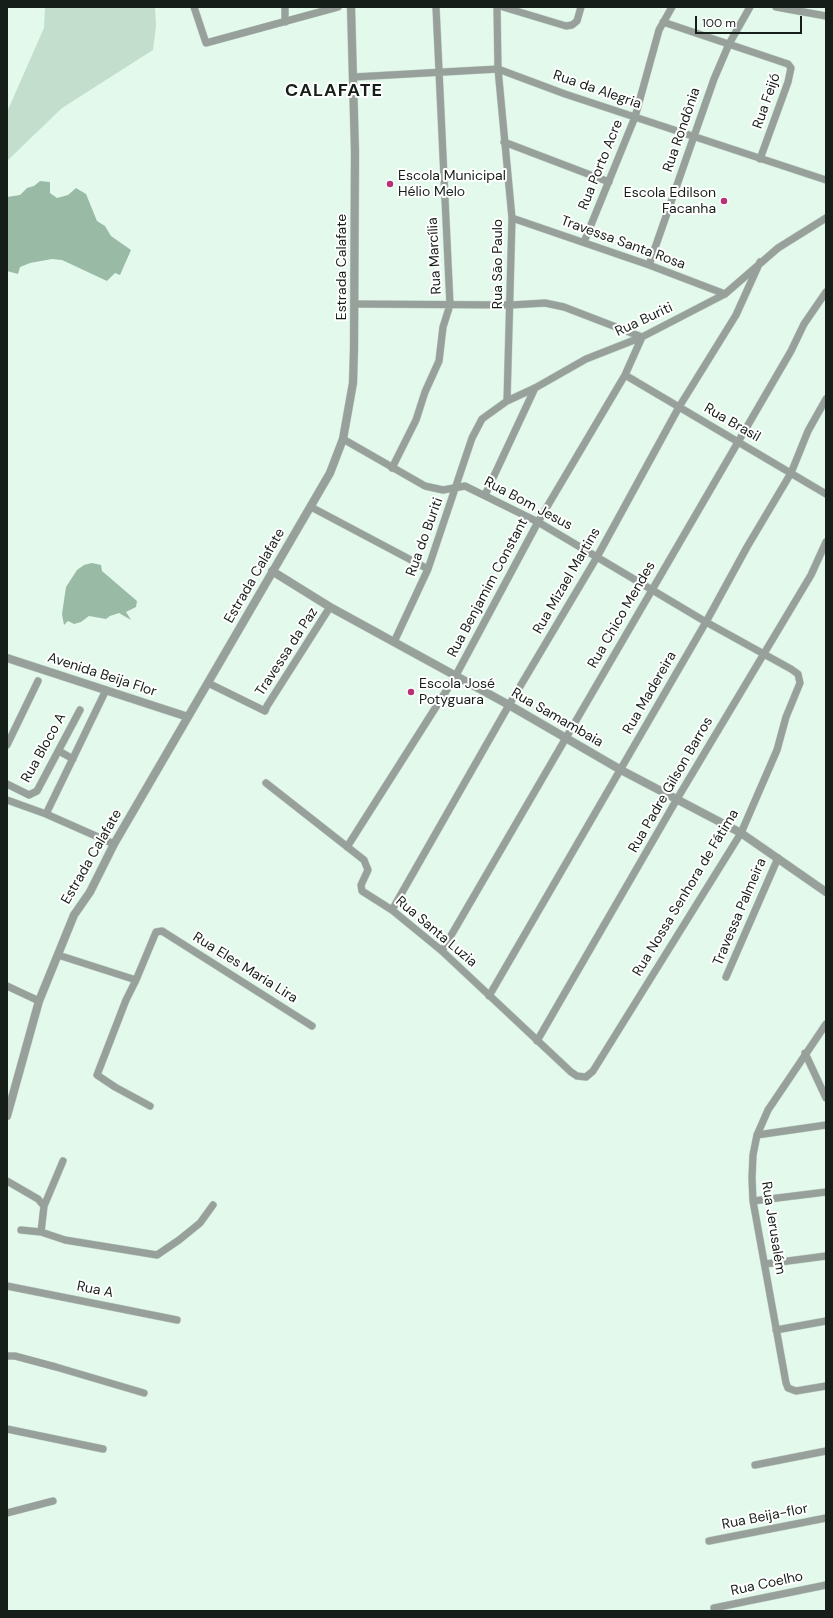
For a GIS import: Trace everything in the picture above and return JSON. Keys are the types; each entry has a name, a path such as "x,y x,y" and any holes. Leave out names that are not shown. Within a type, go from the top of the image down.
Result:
{"street":[{"path":"194,7 206,43 338,7"},
{"path":"285,7 285,22"},
{"name":"Estrada Calafate","path":"7,1114 39,1001 74,915 90,892 114,844 272,571 311,507 330,473 343,439 353,383 355,304 354,77 351,7"},
{"name":"Rua Marcília","path":"392,468 416,420 425,392 439,361 443,327 450,305 436,7"},
{"name":"Rua São Paulo","path":"497,7 498,69 512,218 511,305 507,401"},
{"path":"503,7 566,26 572,25 577,21 581,7"},
{"name":"Rua Porto Acre","path":"584,242 635,117 663,22 672,7"},
{"name":"Rua Rondônia","path":"649,265 714,79 729,44 750,7"},
{"path":"776,7 826,16"},
{"path":"663,22 729,44"},
{"name":"Rua Feijó","path":"729,44 788,64 791,68 788,82 760,159"},
{"name":"Rua da Alegria","path":"354,77 498,69 565,94 826,180"},
{"path":"504,142 609,182"},
{"name":"Travessa Santa Rosa","path":"512,218 649,265 725,294"},
{"name":"Rua Buriti","path":"472,438 482,419 507,401 535,388 586,359 642,337 725,294 760,262 778,248 826,218"},
{"name":"Rua Mizael Martins","path":"392,910 509,705 597,557 679,406 736,315 760,262"},
{"name":"Rua Chico Mendes","path":"442,951 791,351 804,324 826,292"},
{"path":"355,304 511,305 545,303 564,307 642,337"},
{"name":"Rua Benjamim Constant","path":"347,847 455,677 538,522 625,375 642,337"},
{"name":"Rua Brasil","path":"625,375 738,440 826,494"},
{"path":"485,496 535,388"},
{"name":"Rua Madereira","path":"489,996 621,770 747,547 791,473 808,431 826,399"},
{"name":"Rua do Buriti","path":"394,642 428,569 472,438"},
{"name":"Rua Bom Jesus","path":"343,439 425,486 436,489 456,489 464,486 538,522 706,622 798,674"},
{"path":"311,507 428,569"},
{"name":"Rua Padre Gilson Barros","path":"537,1041 677,799 811,576 826,542"},
{"name":"Rua Samambaia","path":"272,571 330,607 455,677 509,705 621,770 741,833 826,892"},
{"name":"Travessa da Paz","path":"208,683 265,711 330,607"},
{"name":"Avenida Beija Flor","path":"7,658 188,717"},
{"name":"Rua Nossa Senhora de Fátima","path":"571,1072 577,1076 586,1077 593,1071 741,833 757,798 767,770 778,750 786,717 800,683 798,674"},
{"path":"7,745 38,681"},
{"path":"46,814 106,690"},
{"name":"Rua Bloco A","path":"7,784 29,795 36,793 80,710"},
{"path":"59,751 73,759"},
{"name":"Rua Santa Luzia","path":"266,783 364,860 368,866 361,885 362,891 392,910 442,951 571,1072"},
{"path":"7,800 46,814 114,844"},
{"name":"Travessa Palmeira","path":"726,977 778,858"},
{"name":"Rua Eles Maria Lira","path":"136,980 156,932 164,932 312,1026"},
{"path":"58,955 136,980 126,1000 97,1075 115,1087 150,1106"},
{"path":"7,986 39,1001"},
{"name":"Rua Jerusalém","path":"826,1024 768,1110 757,1134 753,1163 753,1201 786,1383 788,1388 796,1391 826,1386"},
{"path":"805,1053 826,1098"},
{"path":"757,1134 826,1125"},
{"path":"40,1232 44,1206 63,1161"},
{"path":"7,1181 38,1199 44,1206"},
{"path":"753,1201 826,1192"},
{"path":"21,1230 40,1232 64,1240 157,1255 180,1240 200,1223 213,1205"},
{"path":"765,1264 826,1256"},
{"name":"Rua A","path":"7,1286 177,1320"},
{"path":"776,1330 826,1321"},
{"path":"7,1356 14,1356 56,1366 144,1393"},
{"path":"7,1429 103,1450"},
{"path":"755,1465 826,1451"},
{"path":"7,1513 53,1501"},
{"name":"Rua Beija-flor","path":"709,1541 826,1518"},
{"name":"Rua Coelho","path":"714,1608 826,1585"}],"shaded area":[{"path":"45,7 155,7 156,26 153,50 62,108 7,161 7,112 44,28"},
{"path":"40,181 50,182 50,193 57,198 68,195 76,188 86,194 97,221 105,226 111,236 131,250 120,275 115,273 107,281 62,260 52,259 30,263 20,267 18,274 7,271 7,197 20,195 27,188 34,186"},
{"path":"92,563 101,565 102,571 137,601 136,607 126,612 131,620 119,613 106,619 89,616 81,622 74,624 68,621 64,625 62,614 66,587 77,570 84,565"}],"place":[{"name":"Escola Municipal Hélio Melo","path":"390,184"},
{"name":"Escola Edilson Facanha","path":"724,201"},
{"name":"Escola José Potyguara","path":"411,692"}],"district":[{"name":"CALAFATE","path":"334,91"}]}
